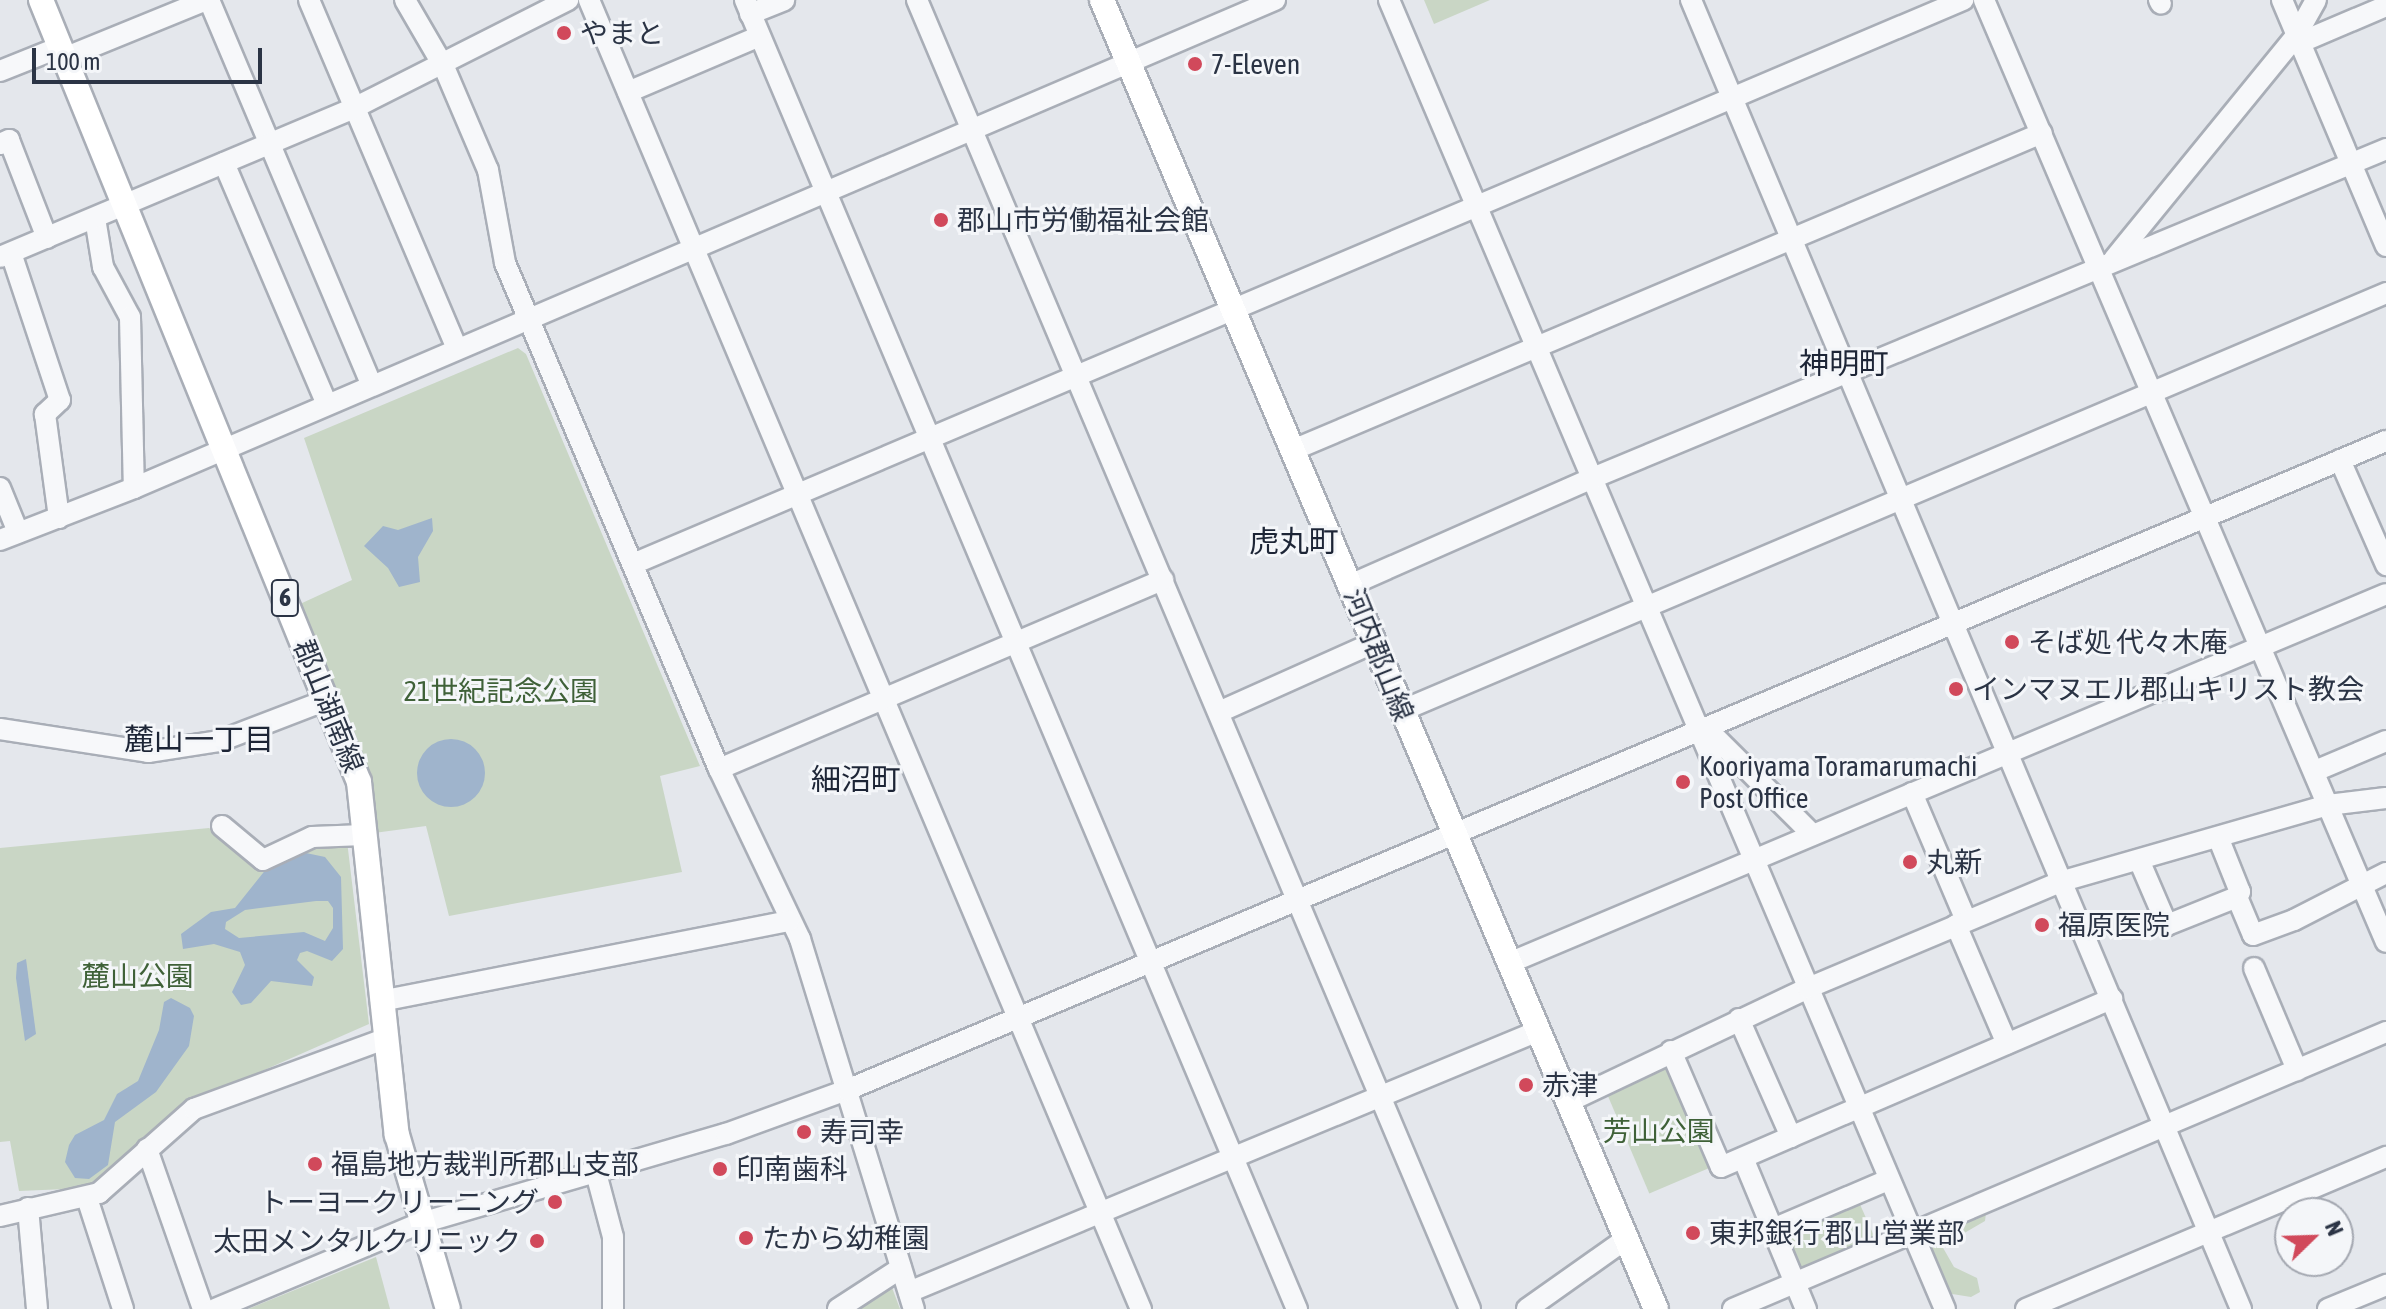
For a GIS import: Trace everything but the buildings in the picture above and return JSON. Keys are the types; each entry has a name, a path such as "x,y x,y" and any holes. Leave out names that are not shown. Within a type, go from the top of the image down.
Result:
{"main road":[{"name":"郡山湖南線","path":"41,0 359,782 384,1039 397,1135 448,1309"},
{"name":"河内郡山線","path":"1102,0 1656,1309"}],"street":[{"path":"0,71 208,0 372,385"},
{"path":"309,0 457,349"},
{"path":"405,0 444,67 488,170 505,263 719,769 800,939 912,1300 1100,1213 1538,1031"},
{"path":"59,518 45,414 60,400 6,255 354,108 444,67 568,0"},
{"path":"589,0 1141,1309"},
{"path":"784,0 748,7 1013,645 1297,1309"},
{"path":"917,0 1470,1309"},
{"path":"0,488 9,536 59,518 1275,0"},
{"path":"1389,0 1595,477 1646,604 1703,729 1857,1108 1945,1309"},
{"path":"1691,0 2241,1309"},
{"path":"633,564 1963,0"},
{"path":"1984,0 2042,133 2106,265 2154,391 2386,942"},
{"path":"2282,0 2386,246"},
{"path":"2106,265 2298,39 2316,0"},
{"path":"2298,39 2386,6"},
{"path":"628,92 760,36"},
{"path":"1293,450 2042,133"},
{"path":"0,144 9,140 47,238"},
{"path":"1350,585 1595,477 2386,149"},
{"path":"224,163 327,404"},
{"path":"95,218 103,267 130,317 134,488"},
{"path":"1401,711 1646,604 1899,501 2386,293"},
{"path":"215,1309 421,1223 726,1134 847,1090 2386,441"},
{"path":"2340,460 2386,565"},
{"path":"719,769 1163,580"},
{"path":"1509,963 2386,594"},
{"path":"1219,712 1373,643"},
{"path":"0,729 148,752 220,741 327,700"},
{"path":"1703,729 1813,835"},
{"path":"2315,771 2386,741"},
{"path":"1912,793 2007,1044"},
{"path":"1568,1102 1808,988 2063,881 2328,805 2386,798"},
{"path":"222,826 263,860 312,837 364,835"},
{"path":"2139,860 2167,925 2237,897 2240,892 2218,837"},
{"path":"2237,897 2253,935 2294,920 2361,882 2386,873"},
{"path":"381,1001 789,921"},
{"path":"2254,968 2297,1070"},
{"path":"1671,1051 1721,1167 2112,999"},
{"path":"1739,1019 1791,1137"},
{"path":"1733,1309 2386,1032"},
{"path":"0,1216 87,1198 112,1187 147,1149 194,1109 384,1039"},
{"path":"147,1149 203,1309"},
{"path":"2026,1309 2386,1157"},
{"path":"1743,1158 1806,1309"},
{"path":"596,1173 613,1237 613,1309"},
{"path":"1773,1229 1888,1180"},
{"path":"87,1198 123,1309"},
{"path":"28,1208 37,1309"},
{"path":"1527,1309 1626,1239"},
{"path":"838,1309 901,1268"},
{"path":"2328,1309 2386,1285"}],"green space":[{"path":"1424,0 1490,0 1434,24"},
{"name":"21世紀記念公園","path":"518,348 526,354 700,766 660,776 682,872 449,916 426,826 374,833 367,770 300,604 352,580 304,438"},
{"name":"麓山公園","path":"209,828 265,864 292,848 347,841 369,1024 180,1107 90,1188 19,1191 10,1141 0,1142 0,848"},
{"name":"芳山公園","path":"1668,1066 1711,1167 1649,1193 1606,1092"},
{"path":"1858,1200 1876,1241 1803,1274 1785,1233"},
{"path":"1986,1213 1985,1221 1942,1246 1954,1267 1977,1278 1980,1292 1971,1297 1946,1293 1925,1239"},
{"path":"376,1257 390,1309 248,1309"},
{"path":"891,1285 900,1309 854,1309"}],"water":[{"path":"432,518 433,531 418,557 420,582 399,587 388,568 364,546 383,526 398,530"},
{"path":"444,739 458,739 470,744 480,754 485,773 480,792 470,802 458,807 444,807 432,802 422,792 417,780 417,766 422,754 432,744"},
{"path":"306,853 325,857 341,877 343,949 332,961 307,951 300,953 297,960 314,977 312,986 271,981 251,1003 241,1005 232,992 245,965 240,952 214,944 183,949 181,934 211,912 235,908 267,868","holes":["328,901 333,908 333,928 325,941 304,932 239,938 225,929 226,922 245,910"]},
{"path":"26,959 36,1034 25,1041 16,978 17,963"},
{"path":"171,998 190,1008 194,1016 189,1046 156,1092 115,1122 108,1165 89,1179 75,1178 65,1162 69,1145 75,1135 104,1120 117,1094 138,1081 159,1030 164,1002"}],"place":[{"name":"やまと","path":"564,33"},
{"name":"7-Eleven","path":"1195,64"},
{"name":"郡山市労働福祉会館","path":"941,220"},
{"name":"そば処 代々木庵","path":"2012,642"},
{"name":"インマヌエル郡山キリスト教会","path":"1956,689"},
{"name":"Kooriyama Toramarumachi Post Office","path":"1683,782"},
{"name":"丸新","path":"1910,862"},
{"name":"福原医院","path":"2042,925"},
{"name":"赤津","path":"1526,1085"},
{"name":"寿司幸","path":"804,1132"},
{"name":"福島地方裁判所郡山支部","path":"315,1164"},
{"name":"印南歯科","path":"720,1169"},
{"name":"トーヨークリーニング","path":"555,1202"},
{"name":"東邦銀行 郡山営業部","path":"1693,1233"},
{"name":"たから幼稚園","path":"746,1238"},
{"name":"太田メンタルクリニック","path":"537,1241"}],"district":[{"name":"神明町","path":"1844,363"},
{"name":"虎丸町","path":"1294,541"},
{"name":"麓山一丁目","path":"199,739"},
{"name":"細沼町","path":"856,779"}]}
